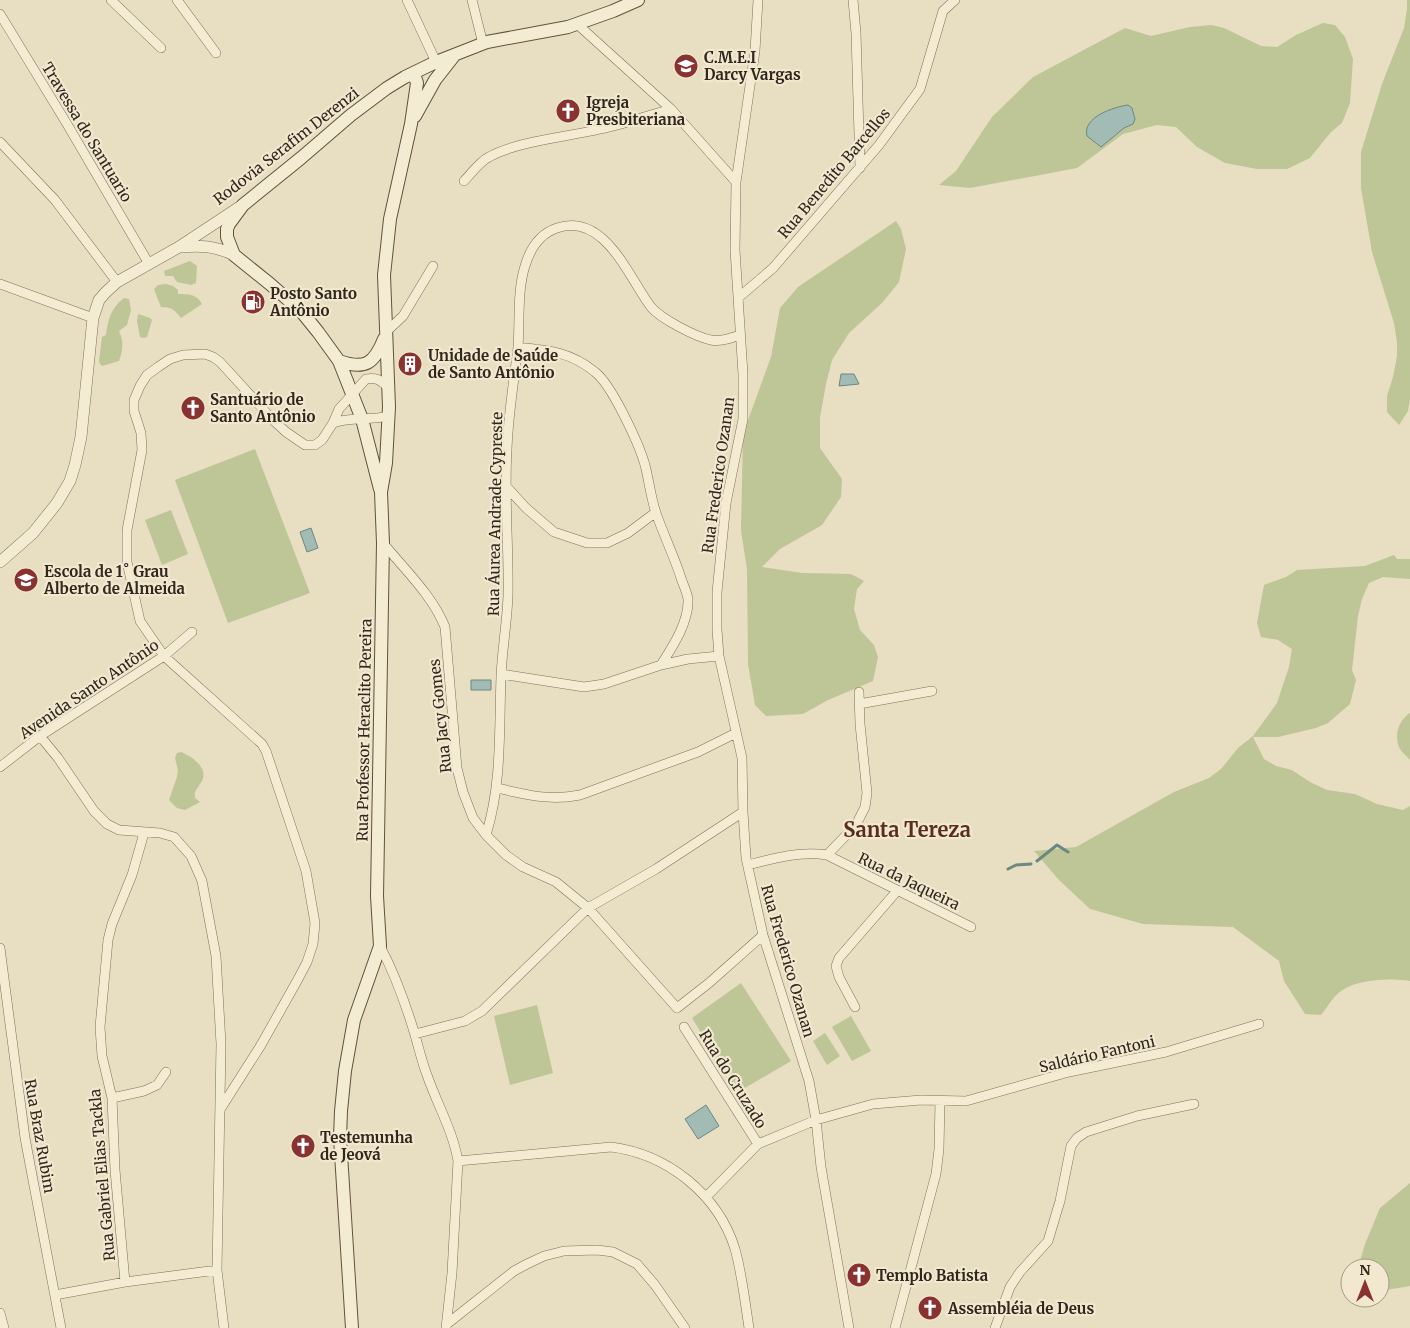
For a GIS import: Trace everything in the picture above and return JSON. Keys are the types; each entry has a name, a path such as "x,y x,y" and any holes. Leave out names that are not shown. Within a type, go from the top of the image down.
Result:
{"main road":[{"name":"Rodovia Serafim Derenzi","path":"243,205 350,115 387,88 436,62 483,44 577,24 638,0"},
{"name":"Rodovia Serafim Derenzi","path":"411,124 435,80 454,56"},
{"path":"411,124 418,83 414,74"},
{"name":"Rua Professor Heraclito Pereira","path":"380,946 376,896 383,543 381,492 386,463 388,416 384,275 390,219 411,124"},
{"path":"243,205 227,229 227,237 234,255 301,312 339,361 362,419 381,492"},
{"path":"339,361 353,366 364,365 372,360 378,352 386,332"},
{"path":"352,1328 349,1256 341,1163 341,1111 345,1071 354,1020 380,946"}],"street":[{"path":"111,0 161,48"},
{"path":"177,0 216,53"},
{"path":"407,0 436,62"},
{"path":"472,0 483,44"},
{"name":"Rua Frederico Ozanan","path":"758,0 755,51 736,182 735,250 743,374 743,419 726,503 717,592 717,630 719,656 742,758 743,812 748,865 763,935 807,1072 848,1328"},
{"path":"853,0 860,168"},
{"name":"Rua Benedito Barcellos","path":"738,298 773,268 879,145 920,88 943,11 955,0"},
{"name":"Travessa do Santuario","path":"0,14 149,264"},
{"path":"577,24 671,109 736,182"},
{"path":"464,181 487,158 500,152 602,129 671,109"},
{"path":"2,149 55,200 117,282"},
{"name":"Rodovia Serafim Derenzi","path":"0,562 33,533 57,503 70,481 79,451 93,318 99,300 117,282 179,247 243,205"},
{"name":"Rua Áurea Andrade Cypreste","path":"486,835 497,788 501,674 508,598 506,486 508,432 518,347 522,279 532,248 543,235 557,228 580,227 604,239 629,270 652,308 662,318 711,340 726,340 740,335"},
{"path":"179,247 209,246 220,248 234,255"},
{"path":"386,332 403,316 433,266"},
{"path":"0,284 93,318"},
{"path":"518,347 567,354 579,360 597,373 612,394 630,427 644,463 656,512 688,598 684,618 674,643 661,665"},
{"path":"221,1108 260,1045 307,962 313,944 315,923 306,871 266,751 256,737 164,656 140,621 127,562 127,530 142,450 141,433 134,411 134,400 147,376 170,359 183,355 205,354 220,362 286,432 305,445 315,445 322,440 333,423 339,408 366,379 379,380 387,386"},
{"path":"333,423 344,418 375,419 388,416"},
{"path":"506,486 526,508 554,532 587,543 607,543 628,533 656,512"},
{"name":"Rua Jacy Gomes","path":"383,543 431,600 440,614 445,627 457,768 463,792 473,818 486,835 506,855 523,867 556,882 588,908 677,1008 709,983 763,935"},
{"name":"Avenida Santo Antônio","path":"0,767 40,736 164,656 192,632"},
{"path":"501,674 584,687 604,684 661,665 688,659 719,656"},
{"path":"859,704 932,691"},
{"path":"827,855 856,825 865,807 867,793 859,692"},
{"path":"497,788 543,798 562,798 580,795 698,752 736,733"},
{"path":"40,736 68,772 94,811 107,824 119,830 160,833 174,837 191,856 202,881 216,956 221,1044 218,1270 224,1328"},
{"path":"415,1034 465,1020 482,1011 588,908 656,869 743,812"},
{"name":"Rua Gabriel Elias Tackla","path":"125,1282 115,1170 112,1098 102,1056 100,1027 108,940 112,924 132,875 144,833"},
{"name":"Rua da Jaqueira","path":"748,865 793,854 813,853 827,855 971,927"},
{"path":"855,1007 839,977 836,966 839,958 896,891"},
{"name":"Rua Professor Heraclito Pereira","path":"380,946 391,968 415,1034 420,1058 456,1149 458,1161 452,1273 446,1326"},
{"name":"Rua Braz Rubim","path":"0,948 25,1138 61,1328"},
{"name":"Saldário Fantoni","path":"758,1144 816,1120 873,1104 921,1100 966,1100 1069,1072 1166,1052 1259,1024"},
{"name":"Rua do Cruzado","path":"684,1027 758,1144"},
{"path":"112,1098 144,1091 157,1085 166,1072"},
{"path":"895,1328 936,1174 939,1149 940,1101"},
{"path":"994,1328 1010,1287 1020,1272 1048,1241 1060,1201 1071,1146 1077,1138 1086,1132 1137,1116 1194,1104"},
{"path":"706,1197 758,1144"},
{"path":"458,1161 611,1147 626,1149 675,1170 706,1197 722,1221 735,1248 749,1328"},
{"name":"Rua Professor Heraclito Pereira","path":"446,1326 514,1271 527,1264 544,1256 564,1251 598,1250 613,1252 637,1264 655,1285 685,1328"},
{"path":"55,1295 125,1282 218,1270"},
{"path":"0,1313 4,1328"}],"green space":[{"path":"1407,0 1410,0 1410,399 1408,411 1399,425 1387,412 1387,396 1397,356 1397,342 1394,323 1372,252 1361,188 1361,152 1382,84 1404,28"},
{"path":"1323,23 1335,25 1345,37 1353,59 1350,103 1342,123 1331,132 1310,158 1287,169 1257,169 1225,163 1197,147 1176,127 1157,125 1123,134 1077,168 970,188 939,185 956,171 992,117 1033,77 1125,28 1151,36 1190,27 1211,25 1224,28 1261,46 1277,47 1296,35"},
{"path":"896,221 901,229 906,249 899,282 882,303 849,333 832,360 826,384 820,417 820,448 842,479 841,497 822,525 780,549 762,567 802,573 851,574 864,581 857,589 854,609 860,630 874,645 878,657 873,681 828,700 803,714 766,716 755,705 748,664 747,569 741,531 743,434 771,357 780,308 798,287"},
{"path":"190,261 197,266 196,283 191,285 177,282 173,276 165,276 164,271"},
{"path":"166,284 178,290 178,294 195,296 202,304 181,318 172,309 161,307 154,289 158,285"},
{"path":"124,298 129,299 131,310 127,325 119,331 122,350 119,361 102,366 99,361 102,337 106,335 113,310"},
{"path":"138,314 152,320 147,337 144,338 140,337 137,321"},
{"path":"255,449 310,593 228,623 175,480"},
{"path":"171,510 188,554 162,565 145,520"},
{"path":"1394,555 1397,559 1410,559 1410,579 1383,577 1369,583 1362,599 1358,616 1352,670 1356,680 1350,704 1328,723 1316,728 1278,737 1253,737 1264,759 1276,766 1292,770 1327,790 1355,794 1377,804 1403,810 1410,806 1410,981 1384,980 1356,984 1338,993 1321,1015 1305,1014 1284,981 1279,961 1233,927 1143,924 1090,909 1059,880 1034,851 1076,847 1174,792 1209,778 1221,769 1238,748 1253,736 1277,703 1289,667 1292,649 1278,640 1261,637 1257,623 1264,585 1286,577 1297,570 1365,566"},
{"path":"1410,713 1410,760 1400,749 1397,732 1400,723"},
{"path":"181,752 195,760 204,773 195,794 195,798 200,802 185,810 177,808 169,800 178,770 175,758 177,753"},
{"path":"741,983 791,1061 738,1092 692,1018"},
{"path":"537,1005 553,1073 510,1085 494,1016"},
{"path":"851,1016 871,1051 852,1061 832,1027"},
{"path":"825,1033 840,1056 827,1065 813,1041"},
{"path":"1410,1183 1410,1286 1390,1289 1390,1258 1361,1258 1380,1208"}],"water":[{"path":"1128,105 1132,108 1135,119 1133,124 1124,128 1101,147 1087,136 1089,123 1094,118 1115,108"},
{"path":"841,374 854,374 859,384 839,386"},
{"path":"311,528 318,548 307,552 300,532"},
{"path":"471,680 491,680 491,690 471,690"},
{"path":"706,1105 719,1126 698,1139 685,1119"}],"waterway":[{"path":"1037,861 1057,845 1068,852"},
{"path":"1008,869 1016,865 1031,864"}],"place":[{"name":"C.M.E.I Darcy Vargas","path":"686,66"},
{"name":"Igreja Presbiteriana","path":"568,111"},
{"name":"Posto Santo Antônio","path":"253,302"},
{"name":"Unidade de Saúde de Santo Antônio","path":"410,364"},
{"name":"Santuário de Santo Antônio","path":"193,408"},
{"name":"Escola de 1˚ Grau Alberto de Almeida","path":"26,580"},
{"name":"Testemunha de Jeová","path":"303,1146"},
{"name":"Templo Batista","path":"859,1275"},
{"name":"Assembléia de Deus","path":"930,1308"}],"district":[{"name":"Santa Tereza","path":"907,829"}]}
